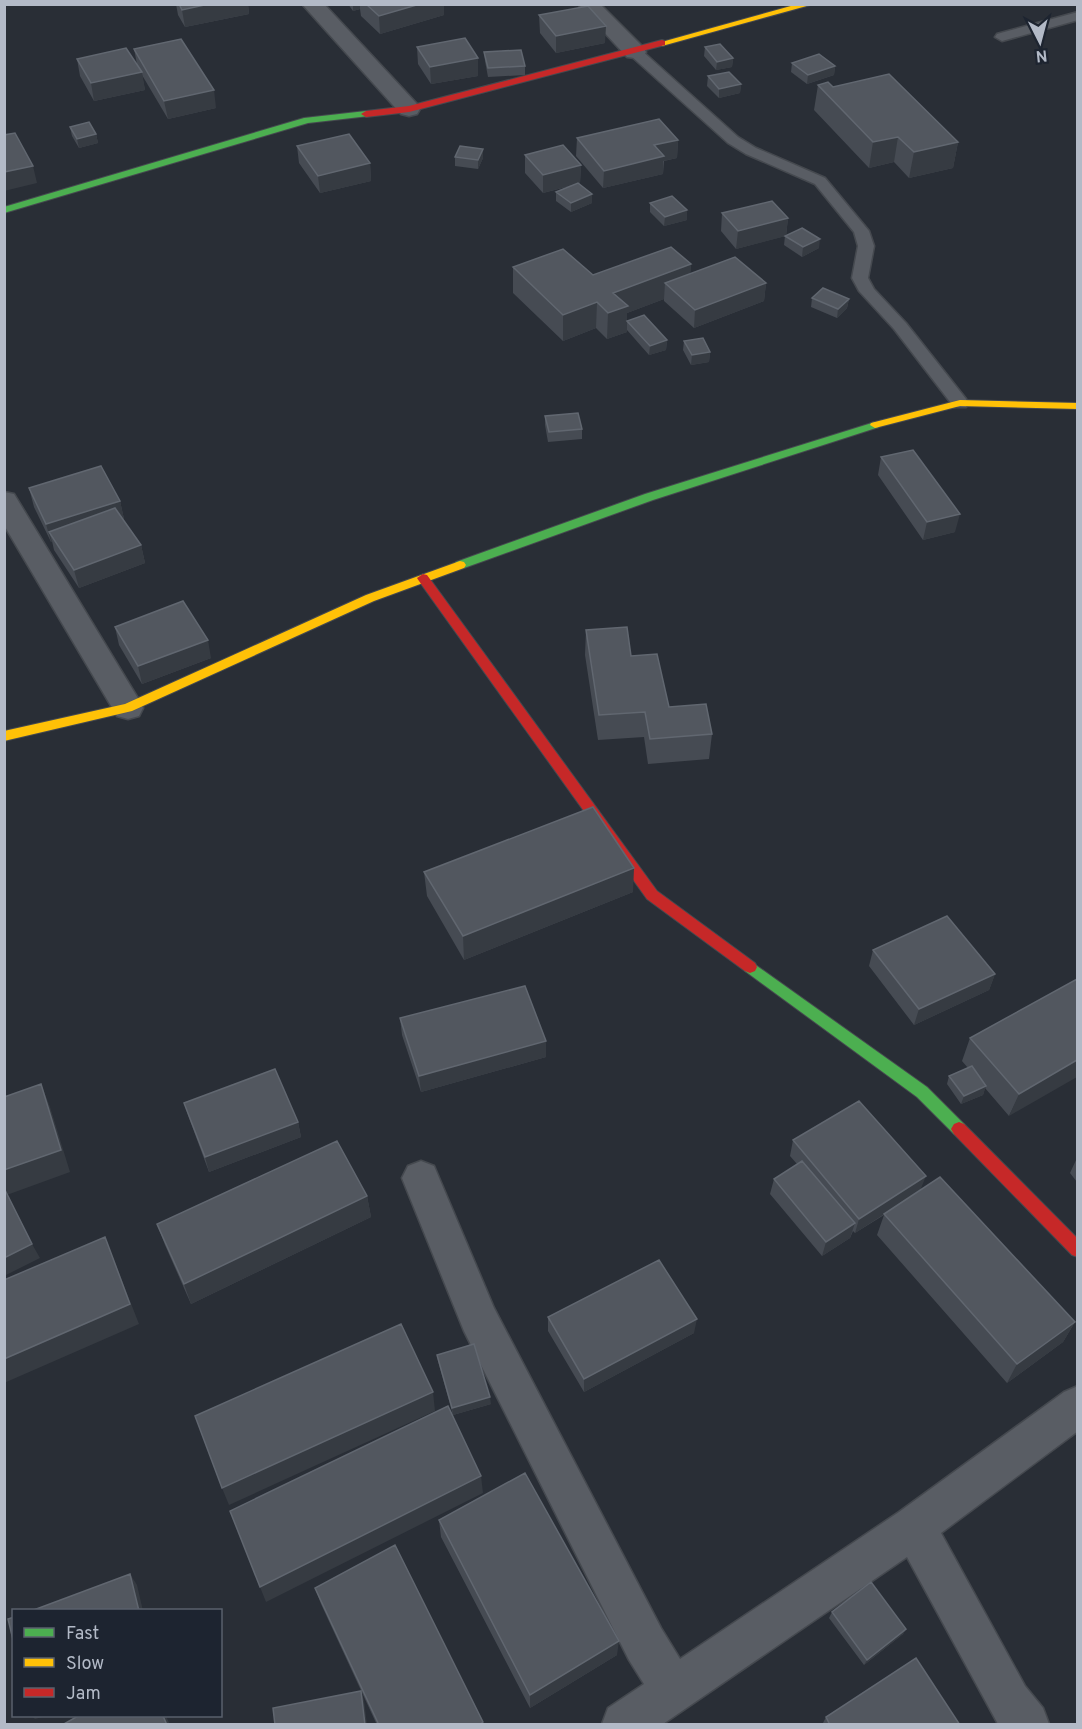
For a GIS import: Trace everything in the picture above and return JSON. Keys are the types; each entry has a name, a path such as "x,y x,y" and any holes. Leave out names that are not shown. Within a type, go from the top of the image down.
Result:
{"street":[{"path":"312,4 410,109"},
{"path":"588,4 635,52"},
{"path":"4,210 307,120 410,109 635,52 810,4"},
{"path":"4,736 128,708 370,598 649,497 880,423 960,403 1077,406"},
{"path":"4,501 128,708"},
{"path":"423,579 652,895 922,1092 1077,1250"},
{"path":"421,1178 478,1318 645,1644 674,1691"},
{"path":"624,1725 915,1527 1077,1406"},
{"path":"915,1527 1009,1702 1027,1725"}],"lane":[{"path":"1002,37 1077,16"},
{"path":"635,52 733,140 751,151 820,181 861,231 866,246 860,278 867,291 906,333 960,403"}],"building":[{"path":"179,4 209,4 182,10"},
{"path":"366,4 420,4 379,16"},
{"path":"588,6 606,26 556,36 539,15"},
{"path":"465,38 478,58 430,67 417,47"},
{"path":"181,39 214,90 164,101 134,49"},
{"path":"720,44 733,58 717,62 705,47"},
{"path":"126,48 142,72 91,83 77,59"},
{"path":"521,50 525,66 488,68 484,52"},
{"path":"819,54 835,66 808,75 792,63"},
{"path":"729,72 741,84 719,89 708,76"},
{"path":"889,74 958,142 914,152 898,137 873,142 818,85 828,82 833,87"},
{"path":"659,119 678,140 654,145 664,156 604,171 577,138"},
{"path":"89,122 96,134 77,139 70,127"},
{"path":"15,133 33,166 4,172 4,135"},
{"path":"349,134 370,163 318,176 297,146"},
{"path":"563,145 581,165 543,175 525,155"},
{"path":"460,146 483,149 478,160 455,157"},
{"path":"578,183 592,194 571,203 556,192"},
{"path":"672,196 687,210 665,217 650,203"},
{"path":"772,201 788,218 738,231 722,213"},
{"path":"802,228 820,239 803,247 785,236"},
{"path":"671,247 691,264 613,293 628,306 608,313 597,302 563,315 513,267 563,249 593,275"},
{"path":"735,257 766,283 695,310 665,283"},
{"path":"823,288 849,299 838,309 812,298"},
{"path":"644,315 667,340 650,346 627,321"},
{"path":"703,338 710,352 692,355 684,341"},
{"path":"578,413 582,429 549,432 545,416"},
{"path":"913,450 960,514 927,522 881,457"},
{"path":"101,466 120,501 46,524 29,488"},
{"path":"115,508 141,545 74,570 49,532"},
{"path":"183,601 208,640 138,666 115,627"},
{"path":"627,627 631,656 657,654 669,707 706,704 712,734 650,739 645,712 599,715 586,630"},
{"path":"593,807 634,868 463,936 424,872"},
{"path":"947,916 995,974 919,1009 873,950"},
{"path":"1077,979 1077,1060 1019,1094 970,1038"},
{"path":"525,986 546,1041 419,1076 400,1018"},
{"path":"972,1066 986,1086 964,1096 949,1076"},
{"path":"275,1069 298,1122 205,1157 184,1103"},
{"path":"41,1084 61,1150 4,1170 4,1097"},
{"path":"859,1101 926,1176 859,1219 793,1140"},
{"path":"337,1141 367,1196 184,1284 157,1224"},
{"path":"802,1161 855,1223 826,1242 774,1179"},
{"path":"940,1177 1075,1322 1017,1364 884,1214"},
{"path":"4,1188 32,1244 4,1258"},
{"path":"105,1237 130,1304 4,1359 4,1280"},
{"path":"659,1260 697,1319 584,1379 548,1317"},
{"path":"401,1324 433,1392 222,1488 195,1416"},
{"path":"474,1344 490,1397 452,1408 437,1355"},
{"path":"448,1406 481,1476 260,1587 230,1511"},
{"path":"525,1473 619,1641 530,1695 439,1520"},
{"path":"395,1545 483,1722 479,1725 379,1725 315,1588"},
{"path":"130,1574 139,1609 36,1609"},
{"path":"871,1582 906,1629 867,1660 832,1612"},
{"path":"12,1618 12,1636 8,1619"},
{"path":"916,1658 960,1725 830,1725 826,1717"},
{"path":"361,1691 365,1725 275,1725 273,1708"},
{"path":"76,1717 163,1717 167,1725 62,1725"}],"traffic: fast":[{"path":"4,210 307,120 366,114"},
{"path":"460,565 649,497 875,425"},
{"path":"750,967 922,1092 959,1129"}],"traffic: slow":[{"path":"662,43 810,4"},
{"path":"875,425 960,403 1078,406"},
{"path":"4,736 128,708 370,598 460,565"}],"traffic: jam":[{"path":"366,114 409,109 662,43"},
{"path":"423,578 652,895 750,967"},
{"path":"959,1129 1078,1250"}]}
